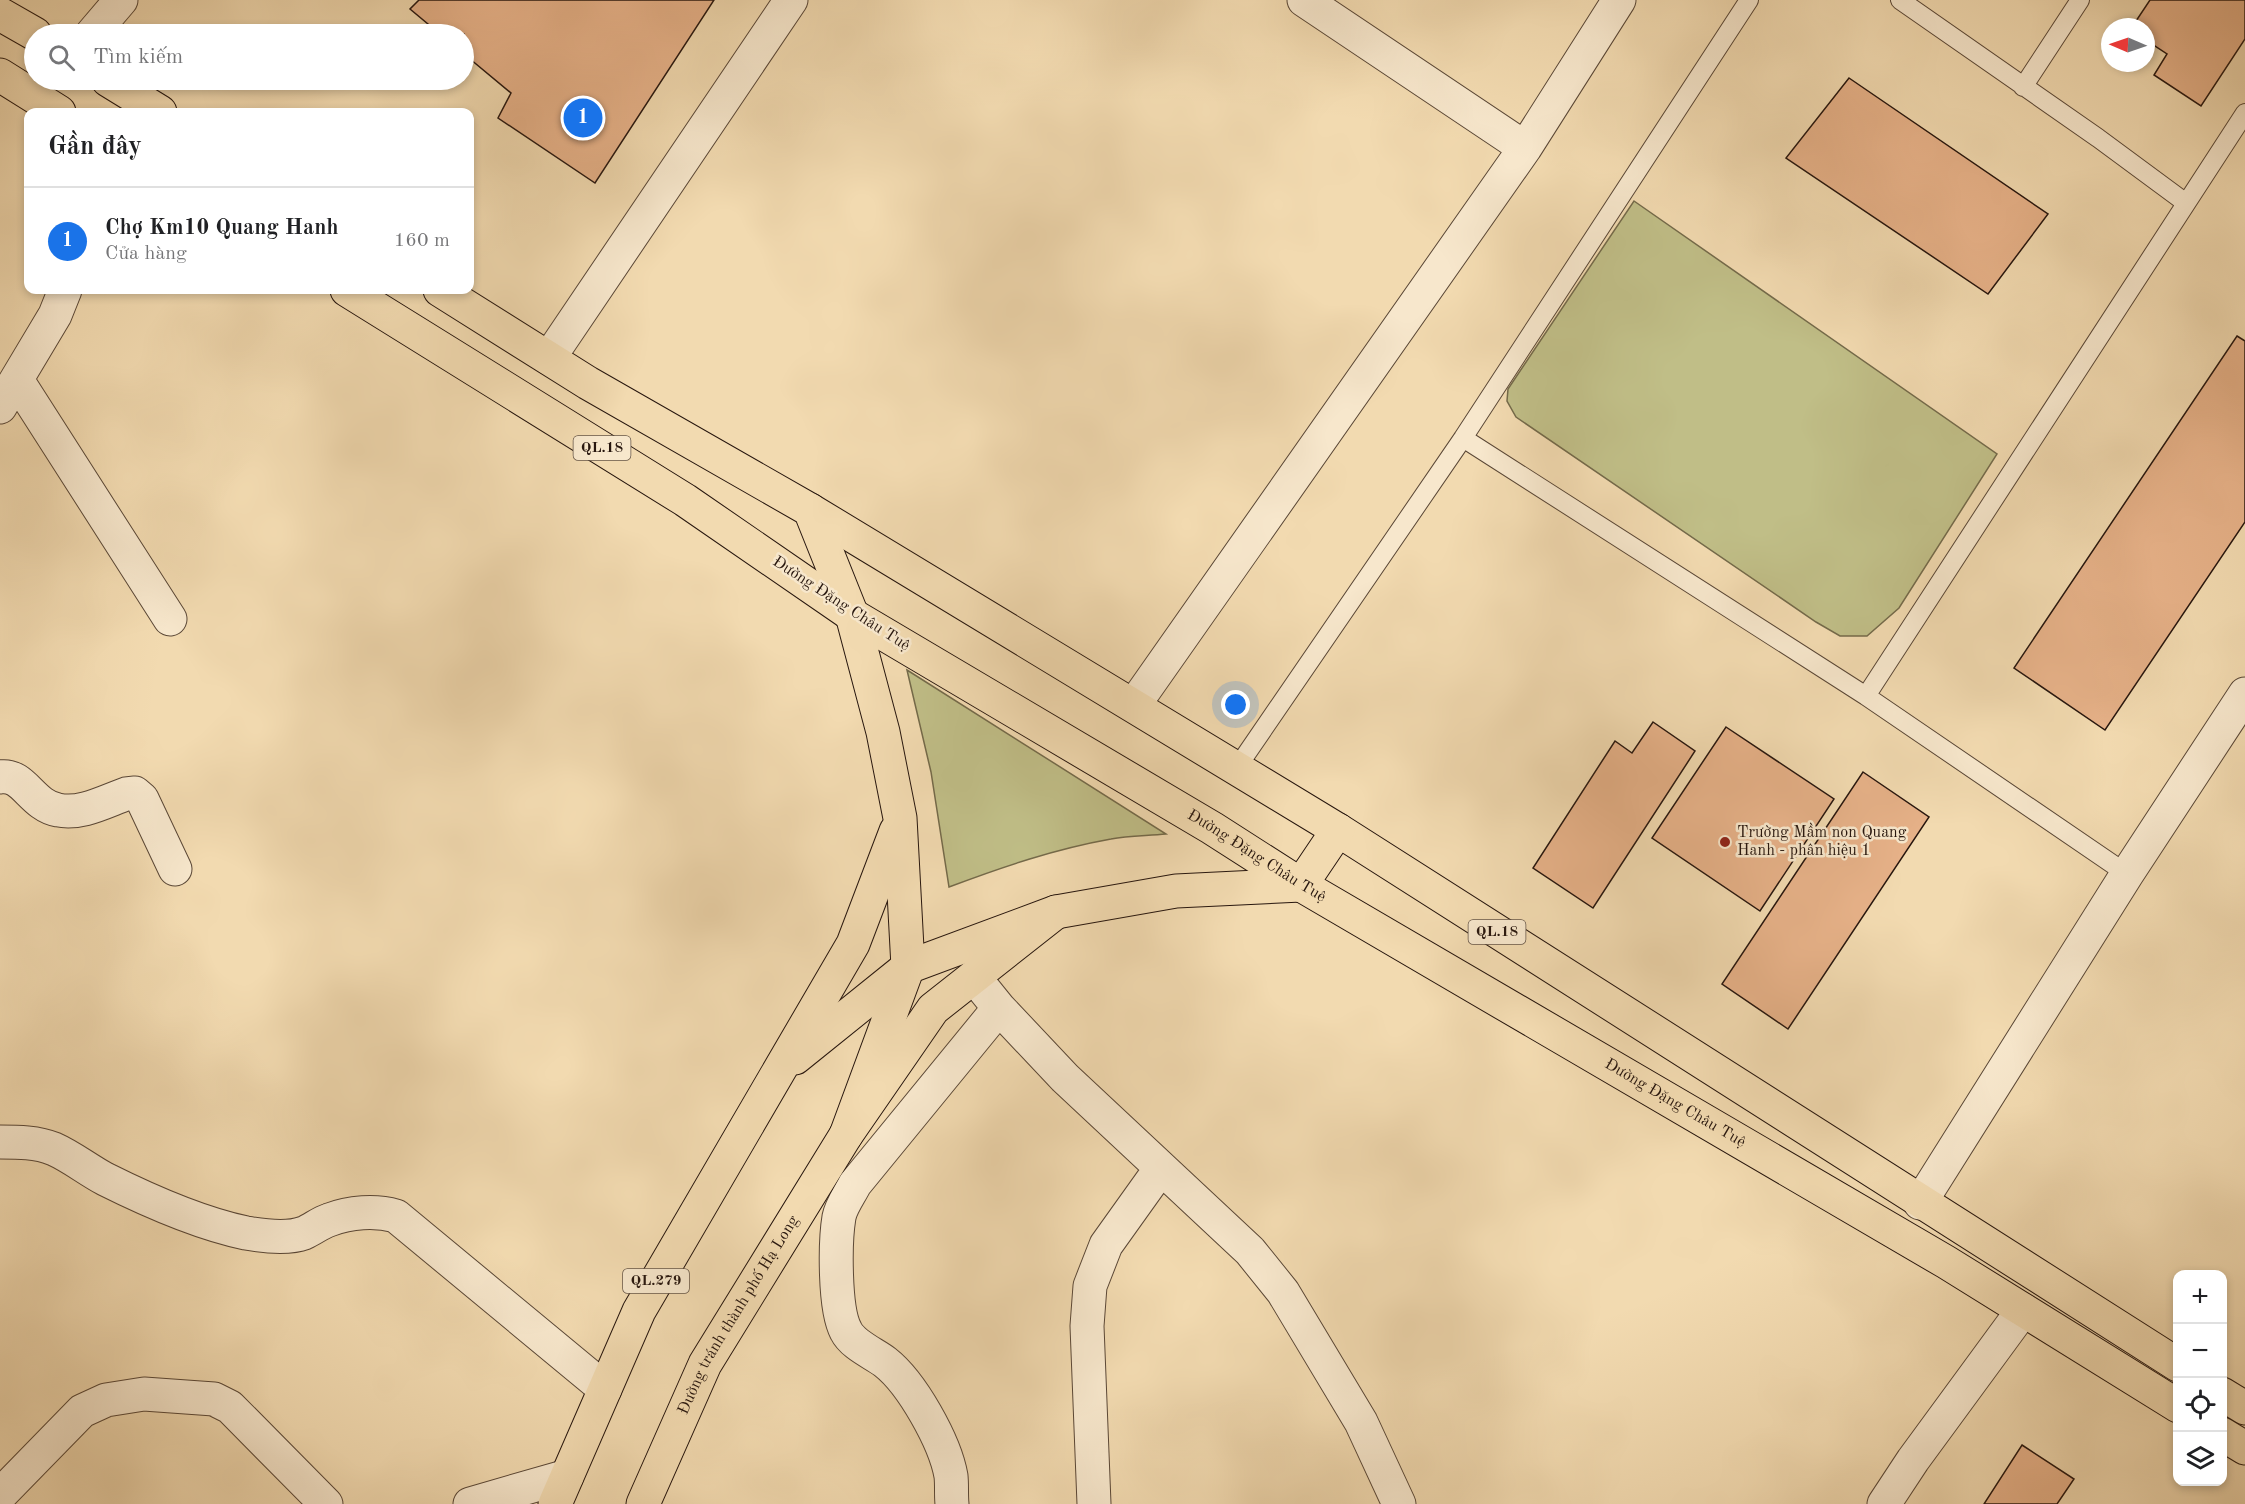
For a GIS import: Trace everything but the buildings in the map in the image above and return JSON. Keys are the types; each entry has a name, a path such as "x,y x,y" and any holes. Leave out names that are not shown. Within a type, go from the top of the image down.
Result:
{"main road":[{"path":"0,14 24,28"},
{"path":"0,75 53,108"},
{"path":"124,90 154,108"},
{"name":"Đường Đặng Châu Tuệ","path":"352,294 685,500 852,615 1202,822 1301,885 1946,1262 2173,1403"},
{"name":"QL.18","path":"446,294 598,389 810,510 1338,830 1920,1203 2173,1362"},
{"path":"810,510 852,615 883,732 900,818 908,967 846,1135"},
{"path":"780,1071 853,944 900,818"},
{"path":"780,1071 908,967 1056,912 1176,891 1301,885 1338,830"},
{"path":"846,1135 933,1009 1056,912"},
{"name":"QL.279","path":"561,1490 639,1311 780,1071"},
{"name":"Đường tránh thành phố Hạ Long","path":"643,1504 705,1364 846,1135"},
{"path":"1946,1262 1962,1229"},
{"path":"2227,1397 2245,1408"},
{"path":"2227,1437 2245,1448"}],"street":[{"path":"101,24 121,0"},
{"path":"549,358 790,0"},
{"path":"1304,0 1525,148"},
{"path":"1134,705 1525,148 1619,0"},
{"path":"63,294 55,315 9,394 170,619"},
{"path":"1920,1203 2127,874 2245,694"},
{"path":"0,777 9,776 20,782 38,802 59,810 74,811 135,793 142,799 175,869"},
{"path":"974,977 999,1008 1065,1078 1250,1251 1283,1293 1361,1422 1399,1504"},
{"path":"952,1504 951,1476 941,1446 925,1412 886,1363 864,1349 846,1332 839,1310 836,1253 840,1215 855,1184 999,1008"},
{"path":"0,1142 29,1142 54,1149 105,1179 158,1203 220,1226 248,1233 291,1236 304,1233 328,1220 343,1216 369,1212 396,1216 605,1389"},
{"path":"1094,1504 1086,1326 1090,1286 1106,1245 1161,1168"},
{"path":"1884,1504 1913,1460 2023,1310"},
{"path":"0,1495 82,1411 106,1400 144,1394 214,1400 230,1407 326,1504"},
{"path":"470,1504 561,1490"}],"lane":[{"path":"1236,769 1463,438 1749,0"},
{"path":"1900,0 2098,138 2186,203"},
{"path":"2023,87 2080,0"},
{"path":"1866,696 2245,113"},
{"path":"1463,438 1866,696 2127,874"}],"shaded area":[{"path":"1634,201 1997,454 1899,608 1867,636 1840,636 1816,622 1516,417 1507,401 1508,389"},
{"path":"907,670 1166,834 1118,838 1049,853 949,887 931,772"}],"place":[{"name":"Chợ Km10 Quang Hanh","path":"583,118"},
{"name":"Trường Mầm non Quang Hanh - phân hiệu 1","path":"1725,842"}]}
